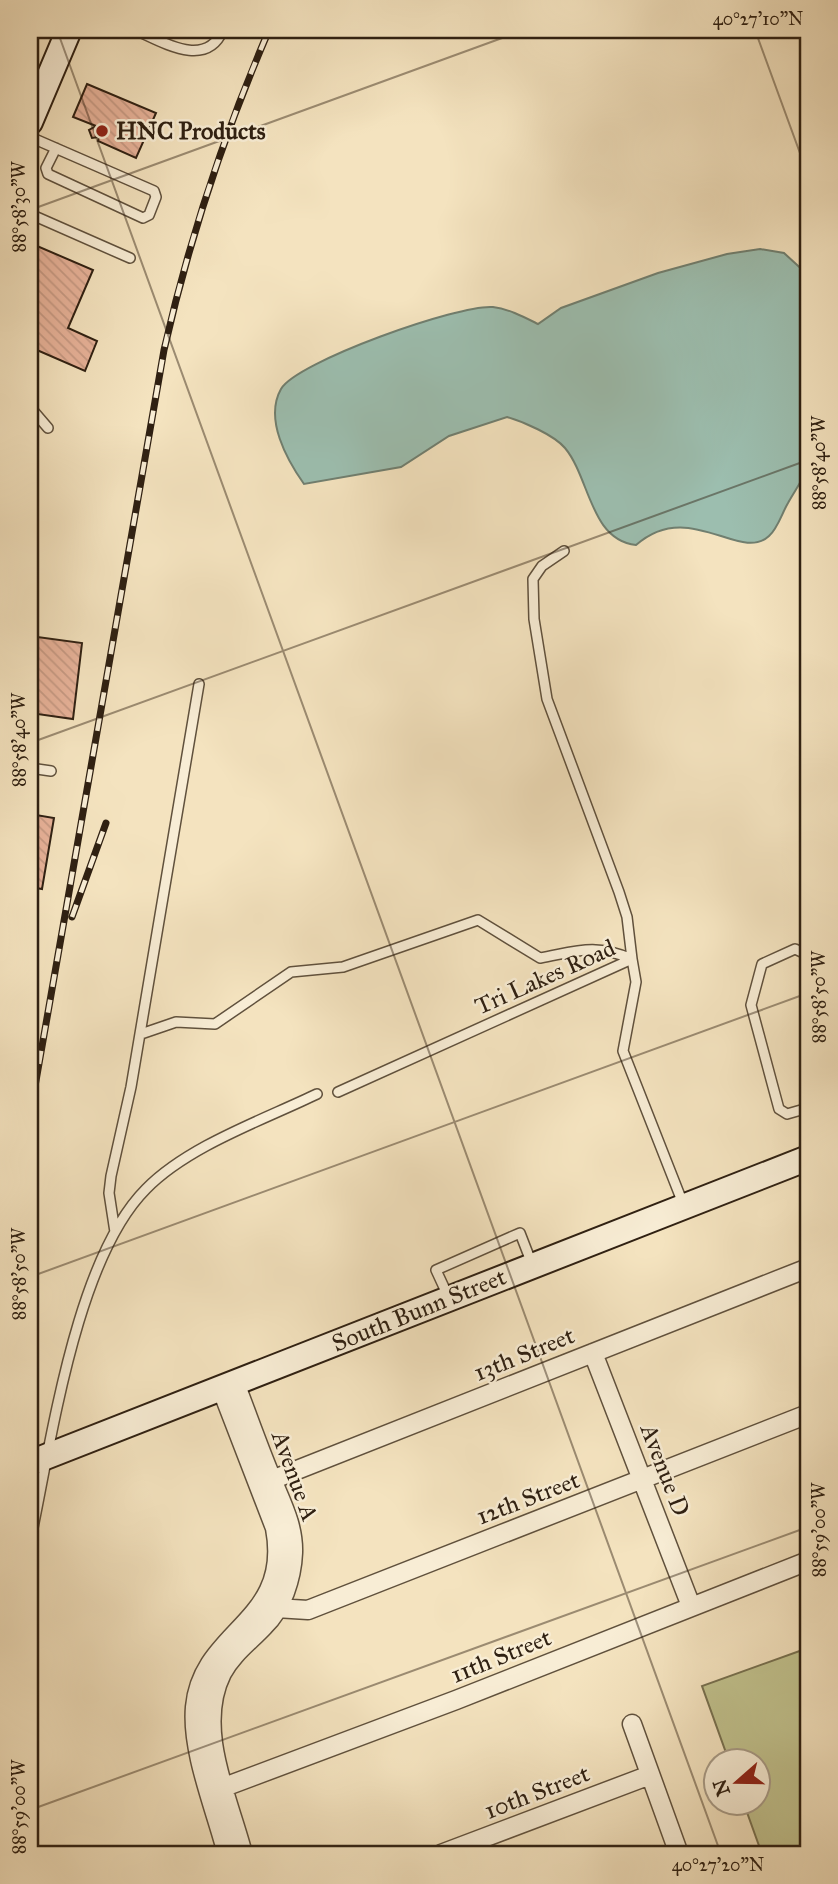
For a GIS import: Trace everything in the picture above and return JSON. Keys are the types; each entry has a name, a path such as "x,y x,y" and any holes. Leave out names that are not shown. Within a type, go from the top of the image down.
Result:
{"street":[{"path":"30,122 69,30"},
{"name":"South Bunn Street","path":"39,1460 808,1158"},
{"name":"13th Street","path":"265,1483 808,1268"},
{"name":"Avenue D","path":"593,1353 691,1606"},
{"name":"Avenue A","path":"228,1386 265,1483 278,1551 270,1605 215,1656 200,1687 195,1707 199,1752 218,1789 243,1854"},
{"name":"12th Street","path":"270,1605 308,1611 808,1414"},
{"name":"11th Street","path":"218,1789 456,1700 808,1561"},
{"path":"632,1724 679,1854"},
{"name":"10th Street","path":"441,1854 650,1775"},
{"name":"Avenue A","path":"218,1789 227,1854"}],"lane":[{"path":"135,30 184,51 195,52 211,44 223,30"},
{"path":"30,137 154,191 156,197 149,215 142,218 48,174 46,168 55,148"},
{"path":"30,214 131,258"},
{"path":"30,407 48,428"},
{"name":"Tri Lakes Road","path":"338,1092 632,959 627,917 547,699 534,619 533,579 542,566 564,551"},
{"path":"115,1232 109,1193 141,1034 199,684"},
{"path":"30,768 51,771"},
{"path":"141,1034 176,1022 215,1024 290,972 342,967 478,920 540,958 577,949 597,948 632,959 636,982 623,1051 684,1206"},
{"path":"808,955 795,949 762,964 751,1005 779,1109 787,1114 808,1108"},
{"path":"30,1542 39,1460 57,1408 87,1300 115,1232 146,1189 172,1167 317,1094"},
{"path":"450,1298 436,1270 520,1233 533,1265"}],"green space":[{"path":"808,1648 808,1854 762,1854 749,1818 772,1818 772,1748 724,1748 702,1686"}],"shaded area":[{"path":"760,249 784,253 808,275 808,465 775,529 769,536 757,542 743,542 694,529 675,528 656,532 636,545 621,541 609,532 600,520 565,448 546,434 507,417 449,436 401,467 304,484 280,439 275,413 281,389 316,364 346,350 415,325 475,309 499,308 538,324 561,308 658,273 727,254"}],"building":[{"path":"87,84 156,113 136,158 98,141 99,137 92,138 89,130 96,126 73,117"},
{"path":"30,243 93,270 68,328 97,341 85,371 30,347"},
{"path":"30,636 82,643 73,719 30,713"},
{"path":"30,814 54,818 42,889 30,887"}],"railway":[{"path":"30,1115 164,350 209,188 237,108 269,30"},
{"path":"72,917 106,823"}],"place":[{"name":"HNC Products","path":"102,131"}]}
